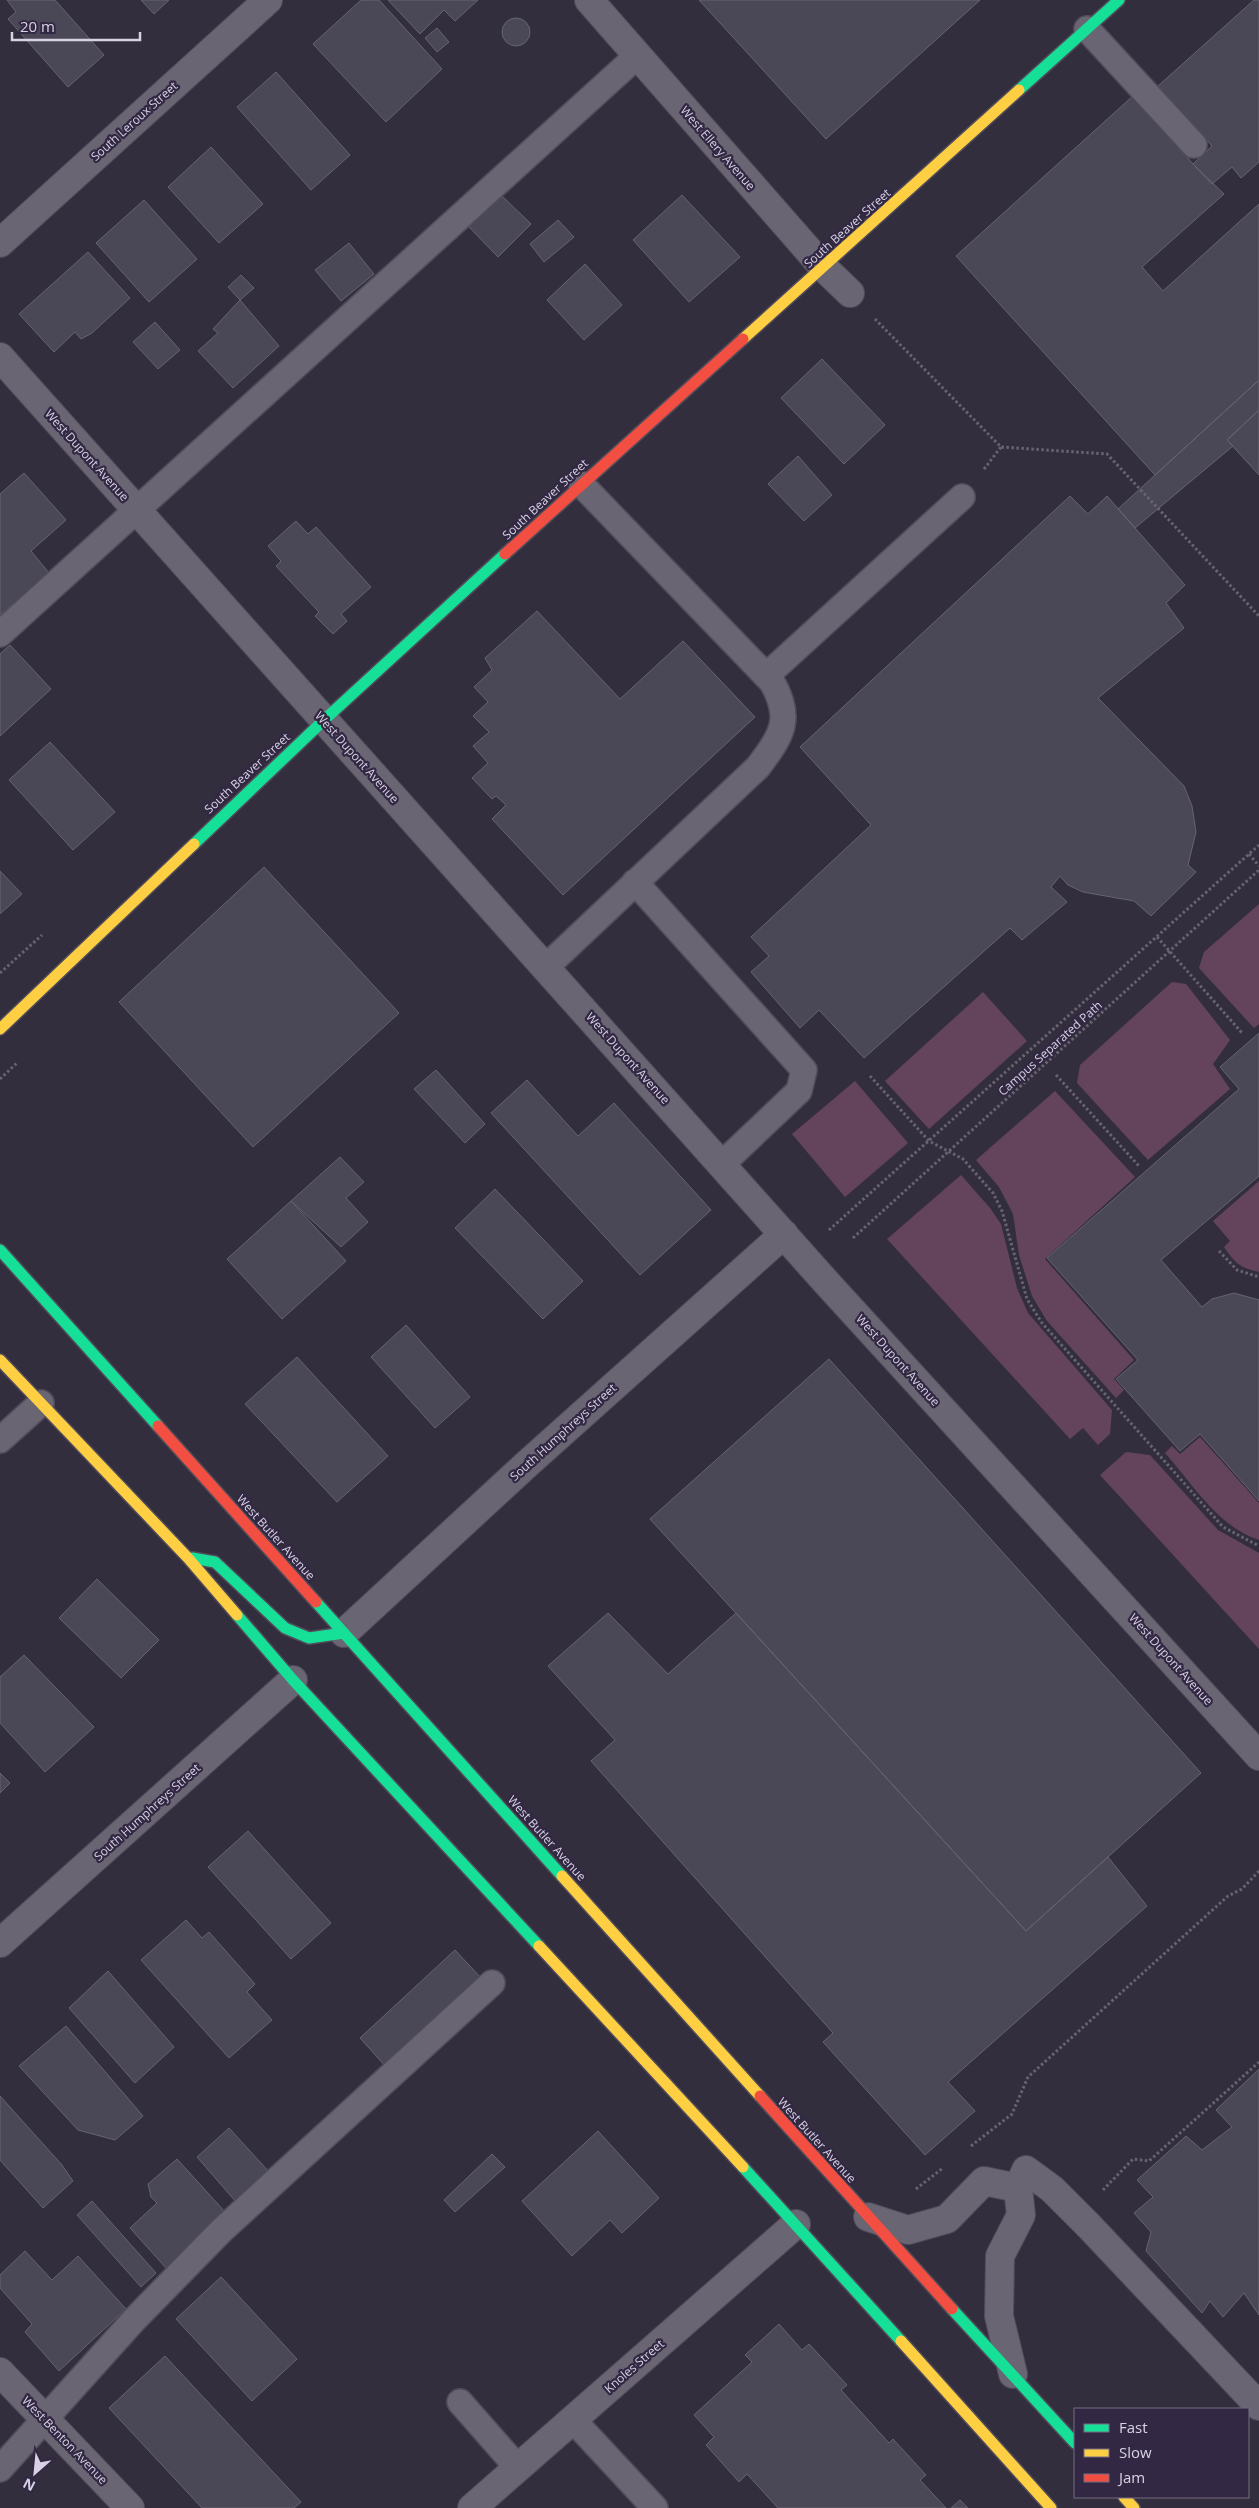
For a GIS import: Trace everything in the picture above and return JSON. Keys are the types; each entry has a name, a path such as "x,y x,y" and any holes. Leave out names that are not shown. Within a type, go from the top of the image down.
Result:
{"main road":[{"name":"South Beaver Street","path":"0,1029 240,797 581,484 824,268 1119,0"},
{"name":"West Butler Avenue","path":"0,1250 868,2217 1074,2442"},
{"path":"0,1360 188,1558 293,1680 796,2224 1051,2508"},
{"path":"188,1558 216,1562 285,1628 309,1638 344,1633"},
{"path":"1125,2498 1134,2508"}],"street":[{"name":"South Leroux Street","path":"0,243 268,0"},
{"name":"West Ellery Avenue","path":"589,0 824,268 850,293"},
{"name":"West Dupont Avenue","path":"0,357 784,1234 1259,1756"},
{"name":"South Humphreys Street","path":"344,1633 527,1464 784,1234"},
{"name":"South Humphreys Street","path":"0,1943 293,1680"},
{"path":"1013,2374 999,2316 1000,2256 1021,2215 1018,2188 1026,2170 1052,2189 1259,2406"},
{"path":"868,2217 908,2230 947,2219 984,2182 1018,2188"},
{"name":"Knoles Street","path":"472,2508 796,2224"},
{"name":"West Benton Avenue","path":"0,2372 130,2508"}],"lane":[{"path":"1087,29 1194,144"},
{"path":"0,634 637,56"},
{"path":"546,967 758,767 773,747 782,726 783,701 766,676 581,484"},
{"path":"766,676 962,496"},
{"path":"635,882 804,1070 799,1091 722,1164"},
{"path":"0,1440 41,1403"},
{"path":"0,2469 134,2320 221,2231 492,1983"},
{"path":"460,2402 518,2468"},
{"path":"573,2420 655,2508"}],"path":[{"path":"850,293 1001,447 1107,454 1259,616"},
{"path":"802,1254 1259,845"},
{"path":"1249,854 1259,866"},
{"name":"Campus Separated Path","path":"853,1238 1259,870"},
{"path":"1157,937 1243,1034"},
{"path":"1056,1075 1139,1166"},
{"path":"870,1076 929,1141 963,1159 993,1193 1002,1211 1027,1298 1042,1323 1223,1527 1259,1546"},
{"path":"1219,1251 1237,1270 1259,1277"},
{"path":"966,2150 1012,2114 1028,2077 1228,1896 1242,1889 1259,1871"},
{"path":"1100,2194 1133,2159 1149,2161 1259,2062"},
{"path":"913,2191 951,2162"}],"shaded area":[{"path":"1259,904 1259,1024 1254,1028 1199,968 1204,952"},
{"path":"1172,982 1186,984 1230,1040 1213,1064 1230,1089 1148,1160 1077,1083 1080,1065"},
{"path":"983,992 1027,1041 929,1129 885,1081"},
{"path":"855,1081 908,1143 845,1197 792,1134"},
{"path":"1055,1091 1135,1177 1045,1259 1134,1360 1114,1379 1124,1390 1116,1398 1047,1321 1032,1296 1019,1255 1013,1214 999,1187 976,1160"},
{"path":"961,1175 990,1208 1001,1224 1017,1288 1028,1313 1112,1410 1110,1434 1098,1445 1083,1428 1070,1439 887,1239"},
{"path":"1259,1181 1259,1272 1238,1264 1224,1247 1230,1241 1213,1221"},
{"path":"1200,1437 1259,1503 1259,1540 1244,1534 1218,1515 1165,1453 1172,1446 1180,1454"},
{"path":"1126,1452 1150,1455 1218,1530 1259,1553 1259,1649 1100,1475"}],"building":[{"path":"7,0 55,0 104,55 68,87 8,19 16,12"},
{"path":"141,0 169,0 154,14"},
{"path":"361,0 379,0 442,69 386,122 313,44"},
{"path":"388,0 478,0 455,21 444,10 420,34"},
{"path":"699,0 980,0 826,139"},
{"path":"1254,0 1259,0 1259,162 1241,178 1232,167 1212,184 1193,164 1212,146 1158,86"},
{"path":"516,18 526,22 530,32 526,42 516,46 506,42 502,32 506,22"},
{"path":"437,28 449,42 437,52 425,38"},
{"path":"276,72 350,155 311,190 237,107"},
{"path":"1134,95 1193,164 1224,194 1142,267 1163,291 1259,204 1259,380 1155,475 956,256"},
{"path":"211,147 263,204 219,243 168,187"},
{"path":"501,195 531,224 498,257 469,227"},
{"path":"682,195 740,257 689,302 633,240"},
{"path":"144,200 197,259 149,302 96,243"},
{"path":"558,220 574,237 544,262 530,244"},
{"path":"349,243 374,274 341,301 315,270"},
{"path":"88,252 130,298 92,333 81,339 75,332 54,352 19,314"},
{"path":"585,264 622,305 584,340 547,300"},
{"path":"241,275 254,288 240,300 228,287"},
{"path":"240,300 279,346 233,388 198,351 218,333 213,329"},
{"path":"155,322 180,350 158,369 133,342"},
{"path":"822,359 885,425 844,464 781,398"},
{"path":"1259,380 1259,410 1227,440 1233,446 1135,528 1118,509"},
{"path":"1259,410 1259,475 1227,440"},
{"path":"798,456 832,495 804,521 768,484"},
{"path":"24,473 66,520 31,551 49,573 0,615 0,494"},
{"path":"1070,496 1088,514 1107,496 1185,585 1166,603 1184,628 1098,698 1184,786 1192,806 1196,832 1188,865 1196,872 1151,916 1134,901 1083,892 1068,885 1060,876 1051,887 1067,902 1022,940 1010,928 864,1058 819,1010 800,1028 751,972 769,956 751,937 871,825 800,747"},
{"path":"296,521 308,534 316,527 371,587 341,614 347,621 333,634 315,616 319,612 276,566 281,561 268,546"},
{"path":"537,611 620,699 683,641 755,717 563,895 492,819 506,805 496,796 492,799 472,778 488,763 473,746 489,732 473,716 488,702 474,687 492,670 485,658"},
{"path":"10,645 51,689 0,736 0,654"},
{"path":"50,742 115,812 73,850 9,780"},
{"path":"264,867 399,1013 253,1147 119,1002"},
{"path":"0,871 22,894 0,914"},
{"path":"1259,1033 1259,1176 1161,1260 1202,1307 1212,1299 1234,1293 1259,1300 1259,1501 1200,1434 1180,1451 1116,1379 1138,1360 1047,1258 1239,1089 1220,1067"},
{"path":"436,1070 485,1124 465,1143 414,1089"},
{"path":"527,1080 578,1136 614,1103 711,1210 640,1275 491,1113"},
{"path":"340,1157 364,1182 346,1198 368,1222 341,1247 291,1201"},
{"path":"495,1189 583,1281 543,1319 455,1228"},
{"path":"291,1201 346,1261 282,1319 227,1259"},
{"path":"406,1325 470,1397 435,1428 371,1357"},
{"path":"297,1357 388,1456 337,1502 245,1404"},
{"path":"829,1359 1201,1773 1026,1931 650,1519"},
{"path":"97,1579 159,1640 121,1678 59,1618"},
{"path":"608,1613 668,1674 736,1613 1026,1931 1108,1857 1147,1906 948,2082 975,2111 925,2155 823,2042 833,2033 591,1761 615,1740 548,1666"},
{"path":"24,1655 94,1727 45,1772 0,1723 0,1677"},
{"path":"0,1773 10,1783 0,1793"},
{"path":"248,1831 331,1923 291,1959 208,1867"},
{"path":"186,1920 202,1938 209,1932 255,1984 247,1992 272,2020 229,2058 141,1960"},
{"path":"455,1950 483,1980 387,2068 360,2038"},
{"path":"108,1971 174,2047 135,2083 69,2008"},
{"path":"66,2026 143,2116 115,2140 78,2130 19,2066"},
{"path":"1259,2069 1259,2315 1244,2293 1223,2317 1210,2301 1202,2313 1146,2251 1151,2232 1134,2213 1153,2197 1137,2180 1186,2136 1202,2150 1232,2127 1216,2110"},
{"path":"0,2096 62,2165 73,2181 43,2208 0,2160"},
{"path":"229,2128 270,2173 237,2203 197,2157"},
{"path":"598,2131 659,2198 622,2233 610,2220 572,2256 522,2201"},
{"path":"492,2154 505,2167 455,2212 444,2200"},
{"path":"177,2159 226,2213 166,2268 130,2228 157,2203 151,2197 148,2184"},
{"path":"92,2201 156,2273 141,2287 77,2215"},
{"path":"25,2251 52,2280 78,2256 126,2309 59,2371 25,2332 32,2324 0,2288 0,2275"},
{"path":"221,2277 297,2359 252,2401 176,2319"},
{"path":"779,2324 802,2350 809,2344 847,2385 841,2390 889,2443 893,2439 926,2475 920,2480 946,2508 778,2508 747,2474 739,2482 706,2445 714,2437 694,2415 752,2362 745,2355"},
{"path":"165,2356 301,2502 294,2508 202,2508 109,2408"},
{"path":"960,2500 968,2508 951,2508"}],"traffic: fast":[{"path":"1019,90 1119,0"},
{"path":"194,844 324,720 505,554"},
{"path":"0,1250 158,1426"},
{"path":"192,1558 215,1562 285,1628 309,1638 344,1633"},
{"path":"316,1602 562,1876"},
{"path":"237,1615 293,1680 539,1946"},
{"path":"743,2167 901,2341"},
{"path":"952,2309 1074,2442"}],"traffic: slow":[{"path":"743,339 1019,90"},
{"path":"0,1029 194,844"},
{"path":"0,1360 188,1558 237,1615"},
{"path":"562,1876 760,2096"},
{"path":"539,1946 743,2167"},
{"path":"901,2341 1051,2508"},
{"path":"1125,2498 1134,2508"}],"traffic: jam":[{"path":"505,554 743,339"},
{"path":"158,1426 316,1602"},
{"path":"760,2096 952,2309"}]}
